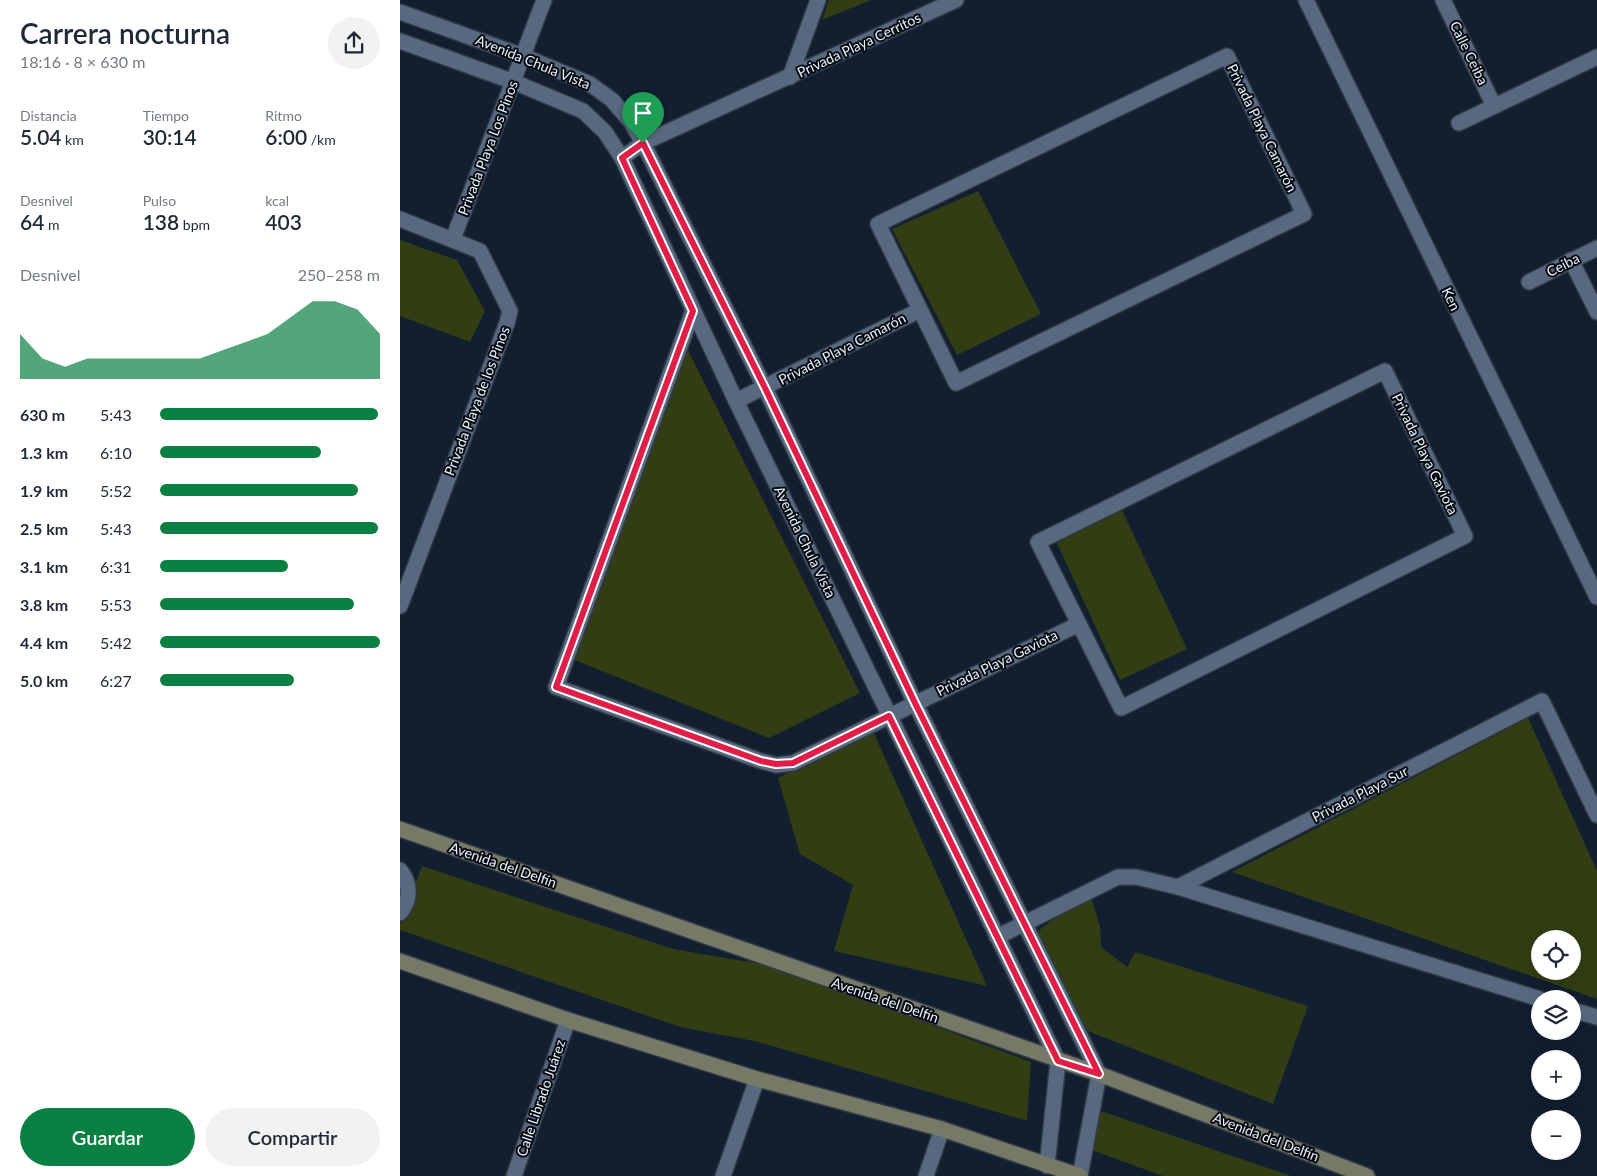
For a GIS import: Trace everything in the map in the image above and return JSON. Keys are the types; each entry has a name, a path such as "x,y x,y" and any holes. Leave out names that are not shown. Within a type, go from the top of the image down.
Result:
{"street":[{"name":"Privada Playa Los Pinos","path":"453,239 544,0"},
{"name":"Privada Playa Cerritos","path":"790,77 818,0"},
{"name":"Privada Playa Cerritos","path":"622,158 643,143 956,0"},
{"name":"Ken","path":"1306,0 1597,597"},
{"name":"Calle Ceiba","path":"1443,0 1494,106"},
{"name":"Avenida Chula Vista","path":"400,12 523,56 590,84 612,100 631,122 765,388 915,703 1099,1074"},
{"name":"Avenida Chula Vista","path":"400,41 514,82 583,111 605,132 622,158 736,401 1058,1061"},
{"name":"Privada Playa Camarón","path":"1227,56 1304,214 956,383 920,310 878,224 1227,56"},
{"path":"1459,123 1597,56"},
{"name":"Privada Playa de los Pinos","path":"400,219 480,251 510,311 504,332 400,606"},
{"name":"Ceiba","path":"1529,282 1597,248"},
{"path":"1571,260 1597,312"},
{"name":"Privada Playa Camarón","path":"736,401 920,310"},
{"name":"Privada Playa Gaviota","path":"693,311 556,687 761,761 776,764 793,763 1079,624"},
{"name":"Privada Playa Gaviota","path":"1385,371 1465,536 1121,708 1079,624 1038,542 1385,371"},
{"name":"Privada Playa Sur","path":"1178,887 1542,702 1597,815"},
{"name":"Avenida del Delfín","path":"400,829 1099,1074 1367,1176"},
{"path":"400,870 407,881 409,892 407,902 400,914"},
{"path":"997,937 1118,877 1136,877 1178,887 1531,996"},
{"path":"400,961 568,1020 757,1079 942,1129 1080,1176 1099,1074"},
{"path":"1581,1013 1597,1017"},
{"name":"Calle Librado Juárez","path":"514,1176 568,1020"},
{"path":"1047,1166 1058,1061"},
{"path":"723,1176 757,1079"},
{"path":"926,1176 942,1129"}],"green space":[{"path":"829,0 871,0 822,20"},
{"path":"978,191 1041,314 957,355 892,229"},
{"path":"400,240 457,260 485,311 470,342 400,316"},
{"path":"686,346 860,693 769,738 572,659"},
{"path":"1122,510 1187,649 1120,680 1055,539"},
{"path":"1528,718 1597,871 1597,999 1581,993 1581,990 1571,990 1542,980 1581,980 1581,930 1531,930 1531,976 1232,872"},
{"path":"872,729 987,986 834,951 853,885 800,854 778,778"},
{"path":"422,866 673,949 773,966 1031,1062 1027,1121 759,1042 680,1027 400,930 400,924"},
{"path":"1091,896 1100,927 1101,947 1127,967 1135,952 1308,1006 1273,1104 1088,1031 1047,962 1038,931 1060,914"},
{"path":"1098,1110 1291,1176 1163,1176 1089,1149"}],"route":[{"path":"643,143 765,388 915,703 1099,1074 1058,1061 889,716 793,763 776,764 761,761 556,687 693,311 622,158 643,143"}]}
